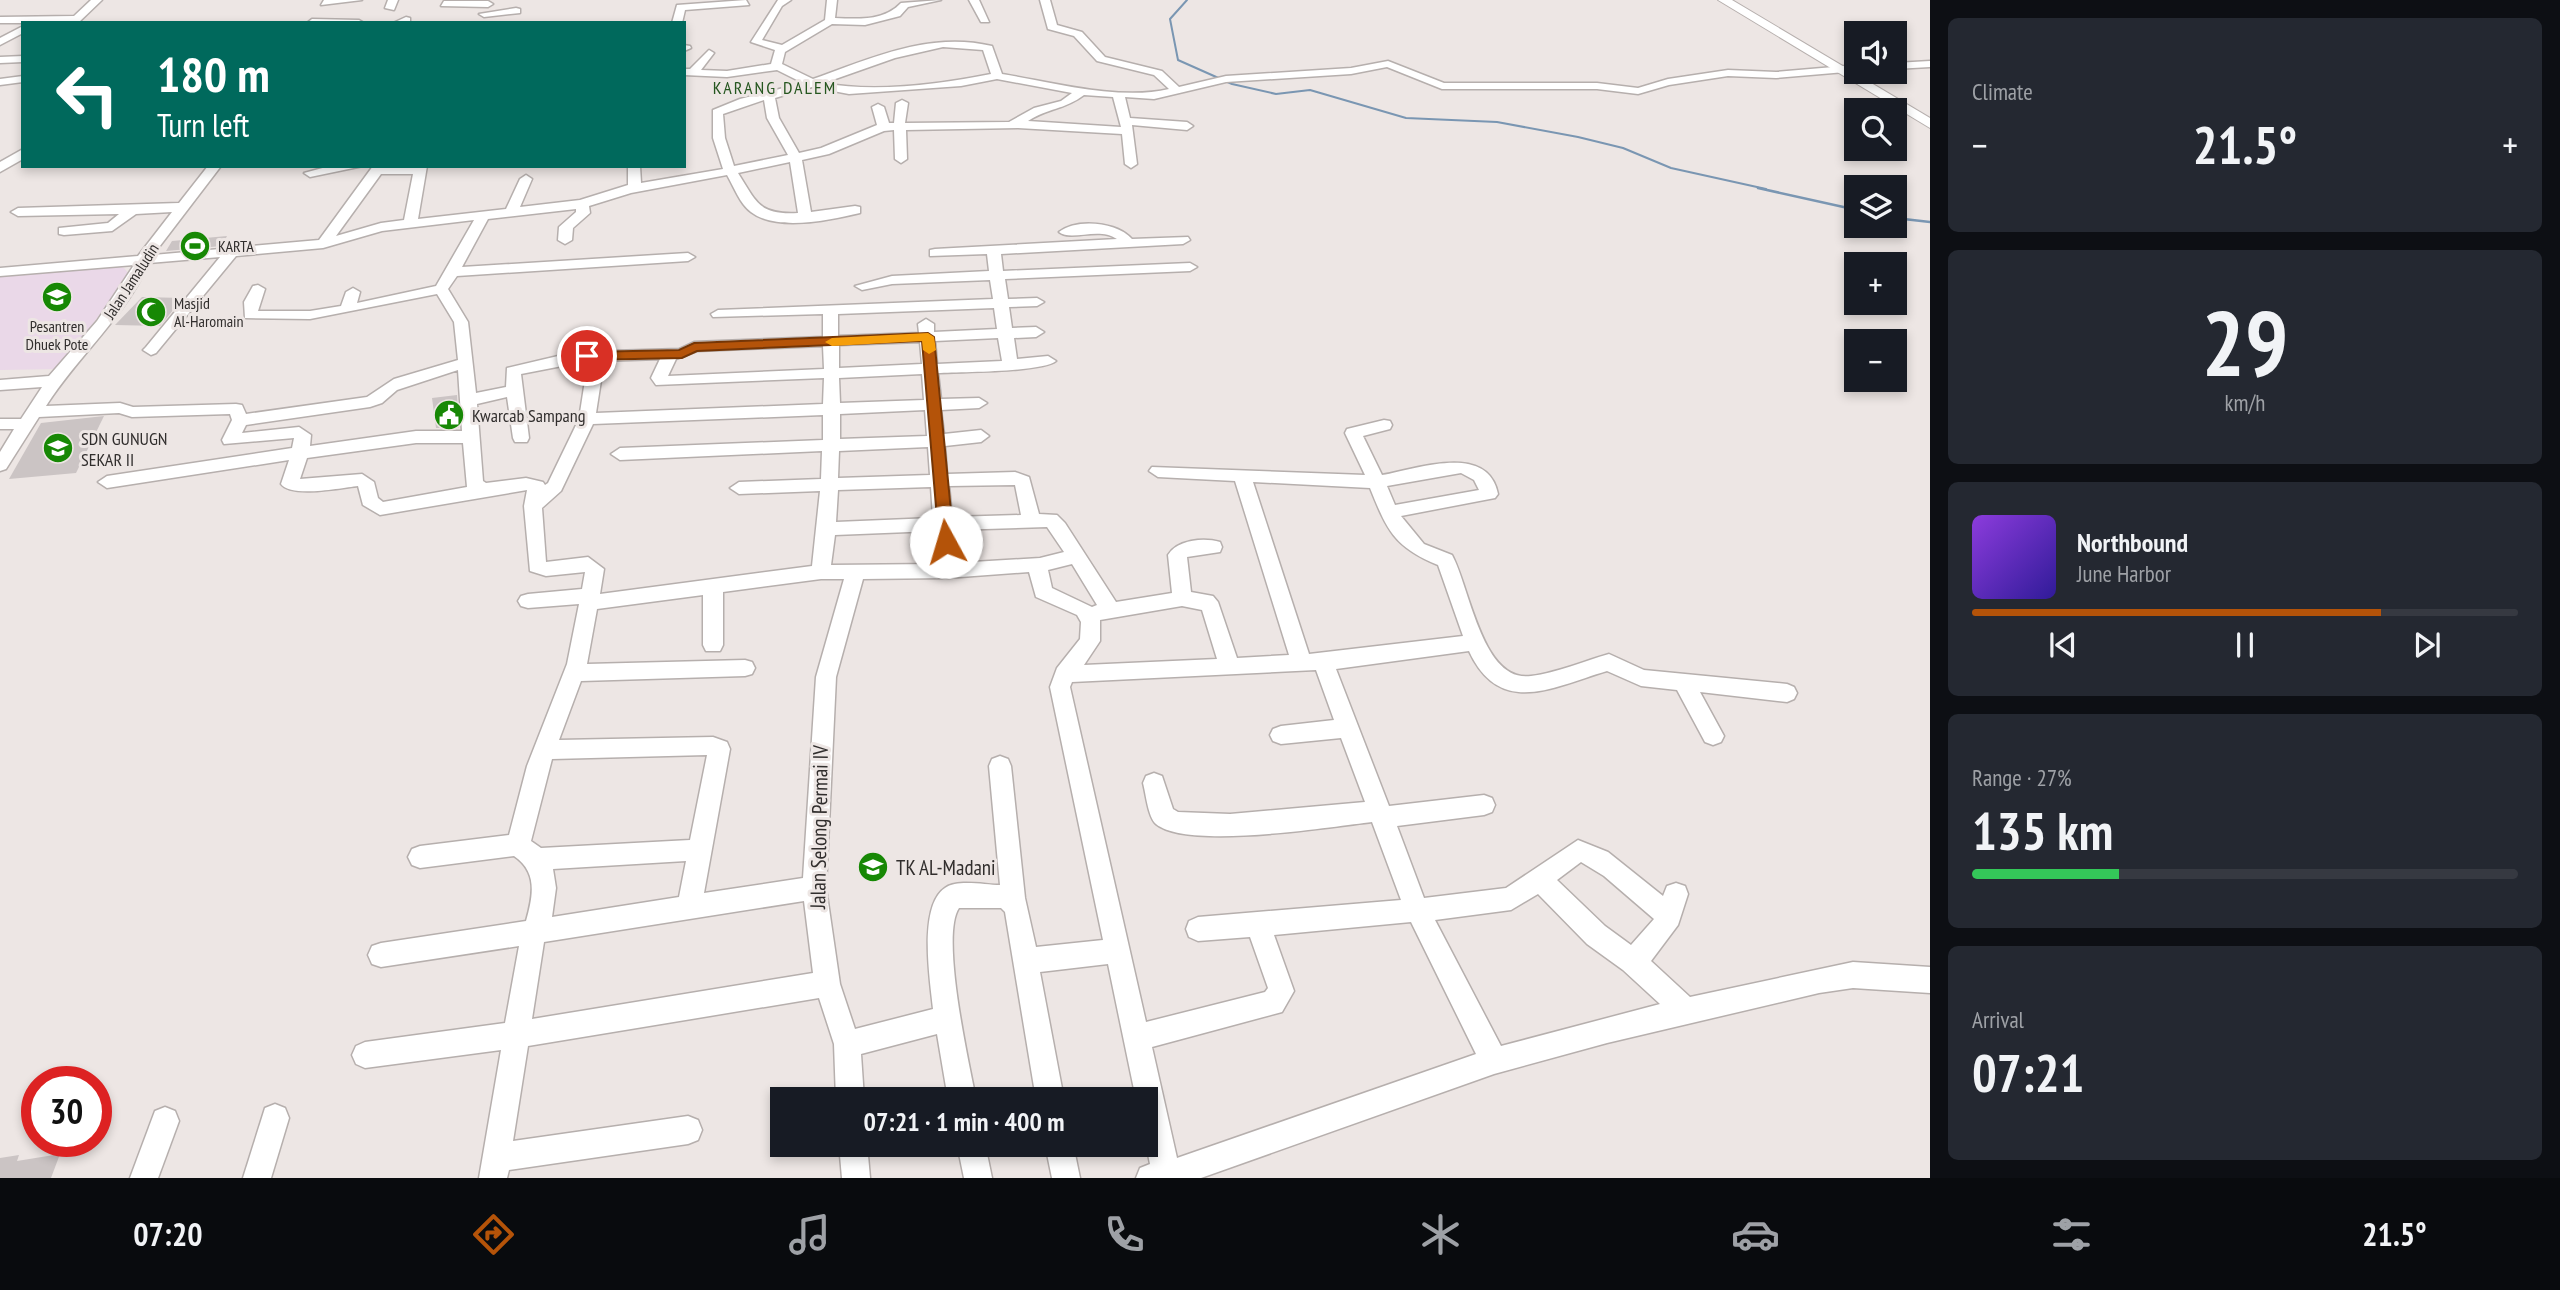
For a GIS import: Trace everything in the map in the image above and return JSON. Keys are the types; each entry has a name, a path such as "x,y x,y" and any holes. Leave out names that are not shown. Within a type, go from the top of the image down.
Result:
{"main road":[{"path":"1724,0 1930,124"}],"street":[{"path":"0,20 74,21 97,0"},
{"path":"313,21 325,1 357,0"},
{"path":"782,50 756,42 778,4 786,0"},
{"path":"830,22 832,0"},
{"path":"776,66 782,50 830,22 865,22 896,14 905,5 936,0"},
{"path":"975,0 985,19"},
{"path":"1045,0 1052,26 1078,34 1101,59 1150,69 1177,91"},
{"path":"677,21 680,9 684,6 746,3"},
{"path":"444,4 516,12"},
{"path":"0,42 21,30"},
{"path":"855,210 781,217 760,213 746,200 720,150 715,125 717,112 814,84 910,50 970,44 991,50 997,76"},
{"path":"689,72 709,53"},
{"path":"0,60 21,59"},
{"path":"689,72 727,74 776,66 814,84 849,91 914,79 965,82 997,76 1081,91 1147,96 1221,80 1283,73 1351,71 1388,64 1442,86 1597,86 1638,91 1668,82 1728,73 1776,75 1844,68"},
{"path":"1907,65 1930,64"},
{"path":"0,82 21,79"},
{"path":"1018,124 1038,110 1067,102 1081,91"},
{"path":"1118,94 1131,164"},
{"path":"769,97 774,118 795,156 805,216"},
{"path":"1067,102 1071,107 1067,127"},
{"path":"901,159 899,126 902,103"},
{"path":"878,107 884,127"},
{"path":"0,272 323,244 346,240 381,227 482,218 582,204 635,188 731,172 825,151 872,129 884,127 1018,124 1067,127 1188,126"},
{"path":"0,157 21,156"},
{"path":"0,168 21,156"},
{"name":"Jalan Jamaludin","path":"0,465 54,381 102,324 142,261 214,168"},
{"path":"310,173 344,168"},
{"path":"323,244 380,168"},
{"path":"410,226 421,168"},
{"path":"634,168 635,188"},
{"path":"659,168 661,185"},
{"path":"510,214 526,179"},
{"path":"565,240 566,227 583,213 582,204"},
{"path":"18,212 185,207"},
{"path":"64,231 112,227 132,209"},
{"path":"258,289 251,302 250,315 310,315 347,310 441,289 470,244 482,218"},
{"path":"1066,232 1106,229 1119,232 1128,243"},
{"path":"935,253 1184,240"},
{"path":"993,249 1002,303 1003,333 1010,365"},
{"path":"151,350 232,252"},
{"path":"451,272 688,257"},
{"path":"718,314 831,312 1002,303 1039,288 1190,267"},
{"path":"920,272 931,369 947,571"},
{"path":"862,286 920,272 998,275 1039,288"},
{"path":"441,289 461,322 470,400 474,483 483,490"},
{"path":"347,310 353,292"},
{"path":"821,572 827,529 831,446 831,312"},
{"path":"521,438 513,371 575,357 682,354 694,347 1036,332"},
{"path":"670,355 659,374 662,381 1048,361"},
{"path":"536,497 551,492 587,419 597,357"},
{"path":"240,419 370,402 379,399 393,386 465,364"},
{"path":"0,385 54,381"},
{"path":"470,400 514,390"},
{"path":"587,419 979,403"},
{"path":"0,424 28,418 120,408 132,412 207,408 236,410 240,419"},
{"path":"240,419 229,438 233,442 299,432 303,435 290,484 294,486 362,480 368,486 369,501 380,509 483,490 535,484 537,566 546,569 591,564 595,569 574,673 544,750 524,815 527,852 542,872 542,912 535,930 496,1167 688,1130"},
{"path":"1384,425 1353,433 1389,512 1407,540 1417,549 1442,557 1447,564 1475,642 1487,666 1499,677 1521,687 1609,662 1641,678 1787,693"},
{"path":"620,454 935,441 981,436"},
{"path":"107,482 416,437 472,437"},
{"path":"1158,471 1377,482 1461,467 1470,468 1482,477 1489,489 1489,494 1389,512"},
{"path":"1242,475 1312,662 1346,728 1417,910 1494,1061"},
{"path":"740,488 828,487 1015,478 1023,481 1031,518"},
{"path":"827,529 1031,518 1051,520 1075,556 1099,613 1089,645 1064,674 1060,687 1119,950 1161,1177 1494,1061 1686,1011 1853,975 1930,980"},
{"path":"1182,599 1177,555 1184,550 1213,547"},
{"path":"528,601 591,599 713,588 821,572 947,571 1039,565 1075,556"},
{"path":"1039,565 1042,592 1099,613 1182,599 1206,601 1211,607 1230,668"},
{"name":"Jalan Selong Permai IV","path":"849,1087 847,1044 827,984 814,888 825,689 855,572"},
{"path":"713,588 713,645"},
{"path":"1064,674 1230,668 1377,658 1475,642"},
{"path":"574,673 745,668"},
{"path":"1684,684 1713,736"},
{"path":"1281,736 1346,728"},
{"path":"544,750 713,746 719,749 689,907"},
{"path":"1000,766 1013,901 1049,1087"},
{"path":"1154,783 1163,816 1174,824 1245,825 1483,805"},
{"path":"420,857 527,852 699,850"},
{"path":"1198,929 1511,899 1578,851 1587,852 1673,905 1658,938 1632,961"},
{"path":"1539,878 1596,935 1632,961 1686,1011"},
{"path":"381,955 814,888"},
{"path":"960,1087 948,1018 940,929 947,899 953,896 1006,897 1013,901"},
{"path":"1136,1038 1273,1003 1281,991 1278,976 1257,924"},
{"path":"1026,961 1119,950"},
{"path":"366,1055 519,1034 827,984"},
{"path":"847,1044 948,1018"},
{"path":"257,1178 275,1118"},
{"path":"144,1178 165,1121"},
{"path":"854,1157 856,1178"},
{"path":"974,1157 978,1178"},
{"path":"1062,1157 1066,1178"}],"shaded area":[{"name":"Pesantren Dhuek Pote","path":"124,268 129,274 60,369 0,370 0,274"}],"building":[{"name":"KARTA","path":"227,236 222,246 166,251 172,241"},
{"name":"Masjid Al-Haromain","path":"142,297 183,298 160,326 115,325"},
{"name":"Kwarcab Sampang","path":"457,395 459,428 436,428 432,398"},
{"name":"SDN GUNUGN SEKAR II","path":"104,416 76,473 9,479 41,423"},
{"name":"TK AL-Madani","path":"883,855 885,876 863,879 861,858"},
{"path":"19,1155 17,1161 59,1157 51,1178 0,1178 0,1158"}],"waterway":[{"path":"1187,0 1170,19 1178,60 1232,84 1276,94 1310,90 1406,118 1497,122 1578,137 1623,148 1671,168 1766,189"},
{"path":"1758,188 1844,207"},
{"path":"1907,219 1930,222"}],"slow traffic":[{"path":"832,342 928,337 929,350"}],"place":[{"name":"KARTA","path":"195,246"},
{"name":"Pesantren Dhuek Pote","path":"57,297"},
{"name":"Masjid Al-Haromain","path":"151,312"},
{"name":"Kwarcab Sampang","path":"449,415"},
{"name":"SDN GUNUGN SEKAR II","path":"58,448"},
{"name":"TK AL-Madani","path":"873,867"}],"district":[{"name":"KARANG DALEM","path":"775,87"}],"route":[{"path":"587,356 682,354 694,347 928,337 935,441 946,542"}]}
